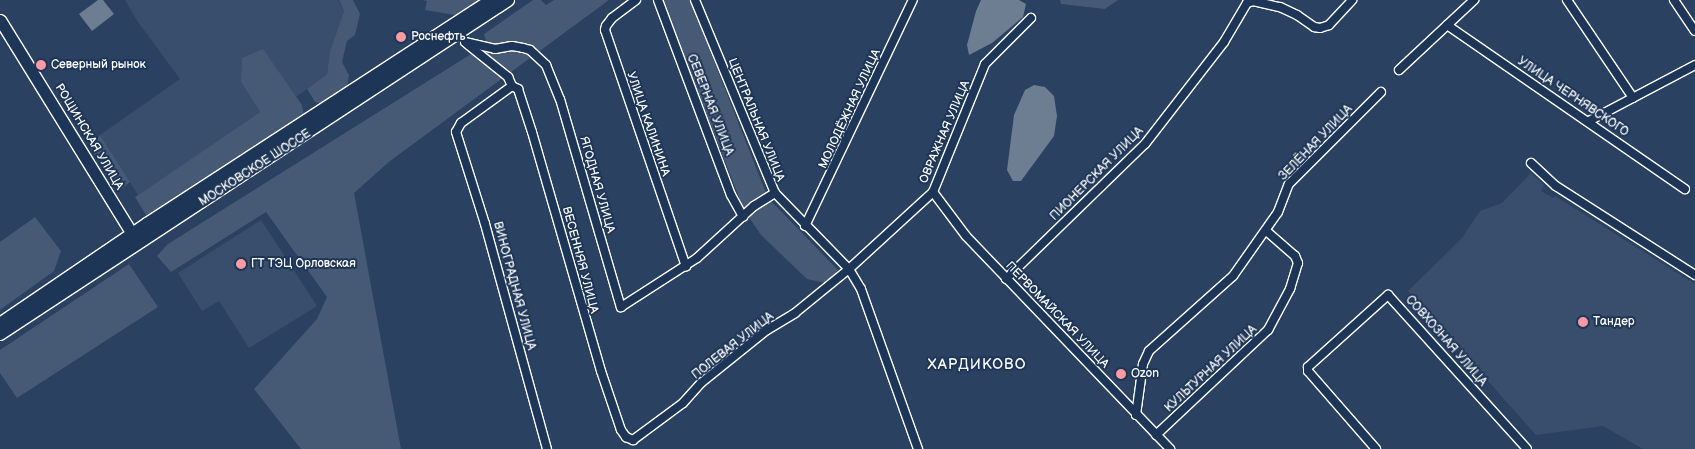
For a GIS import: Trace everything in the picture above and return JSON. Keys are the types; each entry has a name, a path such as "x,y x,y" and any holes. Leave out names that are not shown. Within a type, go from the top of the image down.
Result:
{"main road":[{"name":"МОСКОВСКОЕ ШОССЕ","path":"0,334 136,239 492,0"},
{"name":"МОСКОВСКОЕ ШОССЕ","path":"0,324 461,38 508,0"},
{"name":"РОЩИНСКАЯ УЛИЦА","path":"0,20 136,239"}],"street":[{"name":"УЛИЦА КАЛИНИНА","path":"636,0 608,22 605,30 686,266"},
{"name":"СЕВЕРНАЯ УЛИЦА","path":"658,0 731,195 743,217"},
{"name":"ЦЕНТРАЛЬНАЯ УЛИЦА","path":"695,0 774,193 849,269 862,289 918,449"},
{"name":"МОЛОДЁЖНАЯ УЛИЦА","path":"805,226 913,0"},
{"name":"ПИОНЕРСКАЯ УЛИЦА","path":"1006,279 1145,144 1224,42 1247,3 1253,1 1280,7 1297,15 1314,27 1329,25 1352,0"},
{"path":"1398,70 1474,0"},
{"path":"1567,0 1633,98"},
{"path":"1674,0 1695,31"},
{"name":"ОВРАЖНАЯ УЛИЦА","path":"849,269 933,192 985,64 1031,18"},
{"name":"УЛИЦА ЧЕРНЯВСКОГО","path":"1447,25 1589,121 1685,189"},
{"name":"ЯГОДНАЯ УЛИЦА","path":"461,38 495,49 512,46 530,50 550,71 560,99 621,307 686,266"},
{"name":"ВЕСЕННЯЯ УЛИЦА","path":"461,38 508,76 512,86 518,90 535,141 601,371 622,430 626,437 631,439"},
{"path":"1589,121 1695,64"},
{"name":"ВИНОГРАДНАЯ УЛИЦА","path":"512,86 461,122 457,129 458,140 485,224 547,449"},
{"name":"ЗЕЛЁНАЯ УЛИЦА","path":"1136,414 1143,364 1149,351 1214,294 1242,264 1278,212 1289,184 1381,92"},
{"path":"1531,163 1556,186 1695,274"},
{"name":"ПЕРВОМАЙСКАЯ УЛИЦА","path":"933,192 966,236 1170,449"},
{"path":"686,266 709,249 754,206 774,193"},
{"name":"КУЛЬТУРНАЯ УЛИЦА","path":"1156,435 1260,340 1268,330 1290,289 1298,263 1295,256 1266,231"},
{"name":"ПОЛЕВАЯ УЛИЦА","path":"631,439 636,439 683,403 711,375 767,330 795,313 849,269"},
{"name":"СОВХОЗНАЯ УЛИЦА","path":"1376,449 1308,372 1309,364 1388,294 1392,296 1527,449"}],"shaded area":[{"path":"98,0 103,0 114,14 92,31 79,14"},
{"path":"125,0 338,0 344,11 330,51 327,74 296,97 263,50 241,82 260,112 138,195 100,135 180,79 138,22"},
{"path":"339,0 353,0 360,14 355,35 347,41 342,62 349,75 347,89 323,104 315,102 307,89 327,74 330,51 344,11"},
{"path":"422,0 478,0 461,16 425,10 427,1"},
{"path":"533,0 541,0 546,5 554,0 609,0 390,161 354,193 401,449 301,449 254,389 317,319 327,297 266,212 171,272 157,256 168,244 487,44 484,34"},
{"path":"662,0 690,0 768,198 838,270 825,283 807,279 761,235 744,210"},
{"path":"981,0 1019,0 1026,4 1023,17 992,43 969,55 967,45 976,11"},
{"path":"1060,0 1118,0 1105,9 1061,4"},
{"path":"263,49 302,105 304,116 167,204 146,215 135,197 260,112 241,82 242,58"},
{"path":"1034,85 1045,87 1054,96 1057,116 1054,136 1021,181 1013,181 1007,170 1014,115 1025,90"},
{"path":"100,135 130,182 119,191 88,144"},
{"path":"1531,173 1544,185 1541,191 1553,198 1555,196 1695,284 1695,449 1643,449 1603,426 1536,435 1408,291 1462,238 1480,211 1502,203"},
{"path":"35,217 61,251 54,271 0,310 0,242"},
{"path":"261,220 317,306 249,348 219,301 202,311 178,273"},
{"path":"129,264 158,307 17,398 0,373 0,350"}],"place":[{"name":"Роснефть","path":"401,37"},
{"name":"Северный рынок","path":"41,65"},
{"name":"ГТ ТЭЦ Орловская","path":"241,264"},
{"name":"Тандер","path":"1583,322"},
{"name":"Ozon","path":"1121,374"}],"district":[{"name":"ХАРДИКОВО","path":"977,365"}]}
